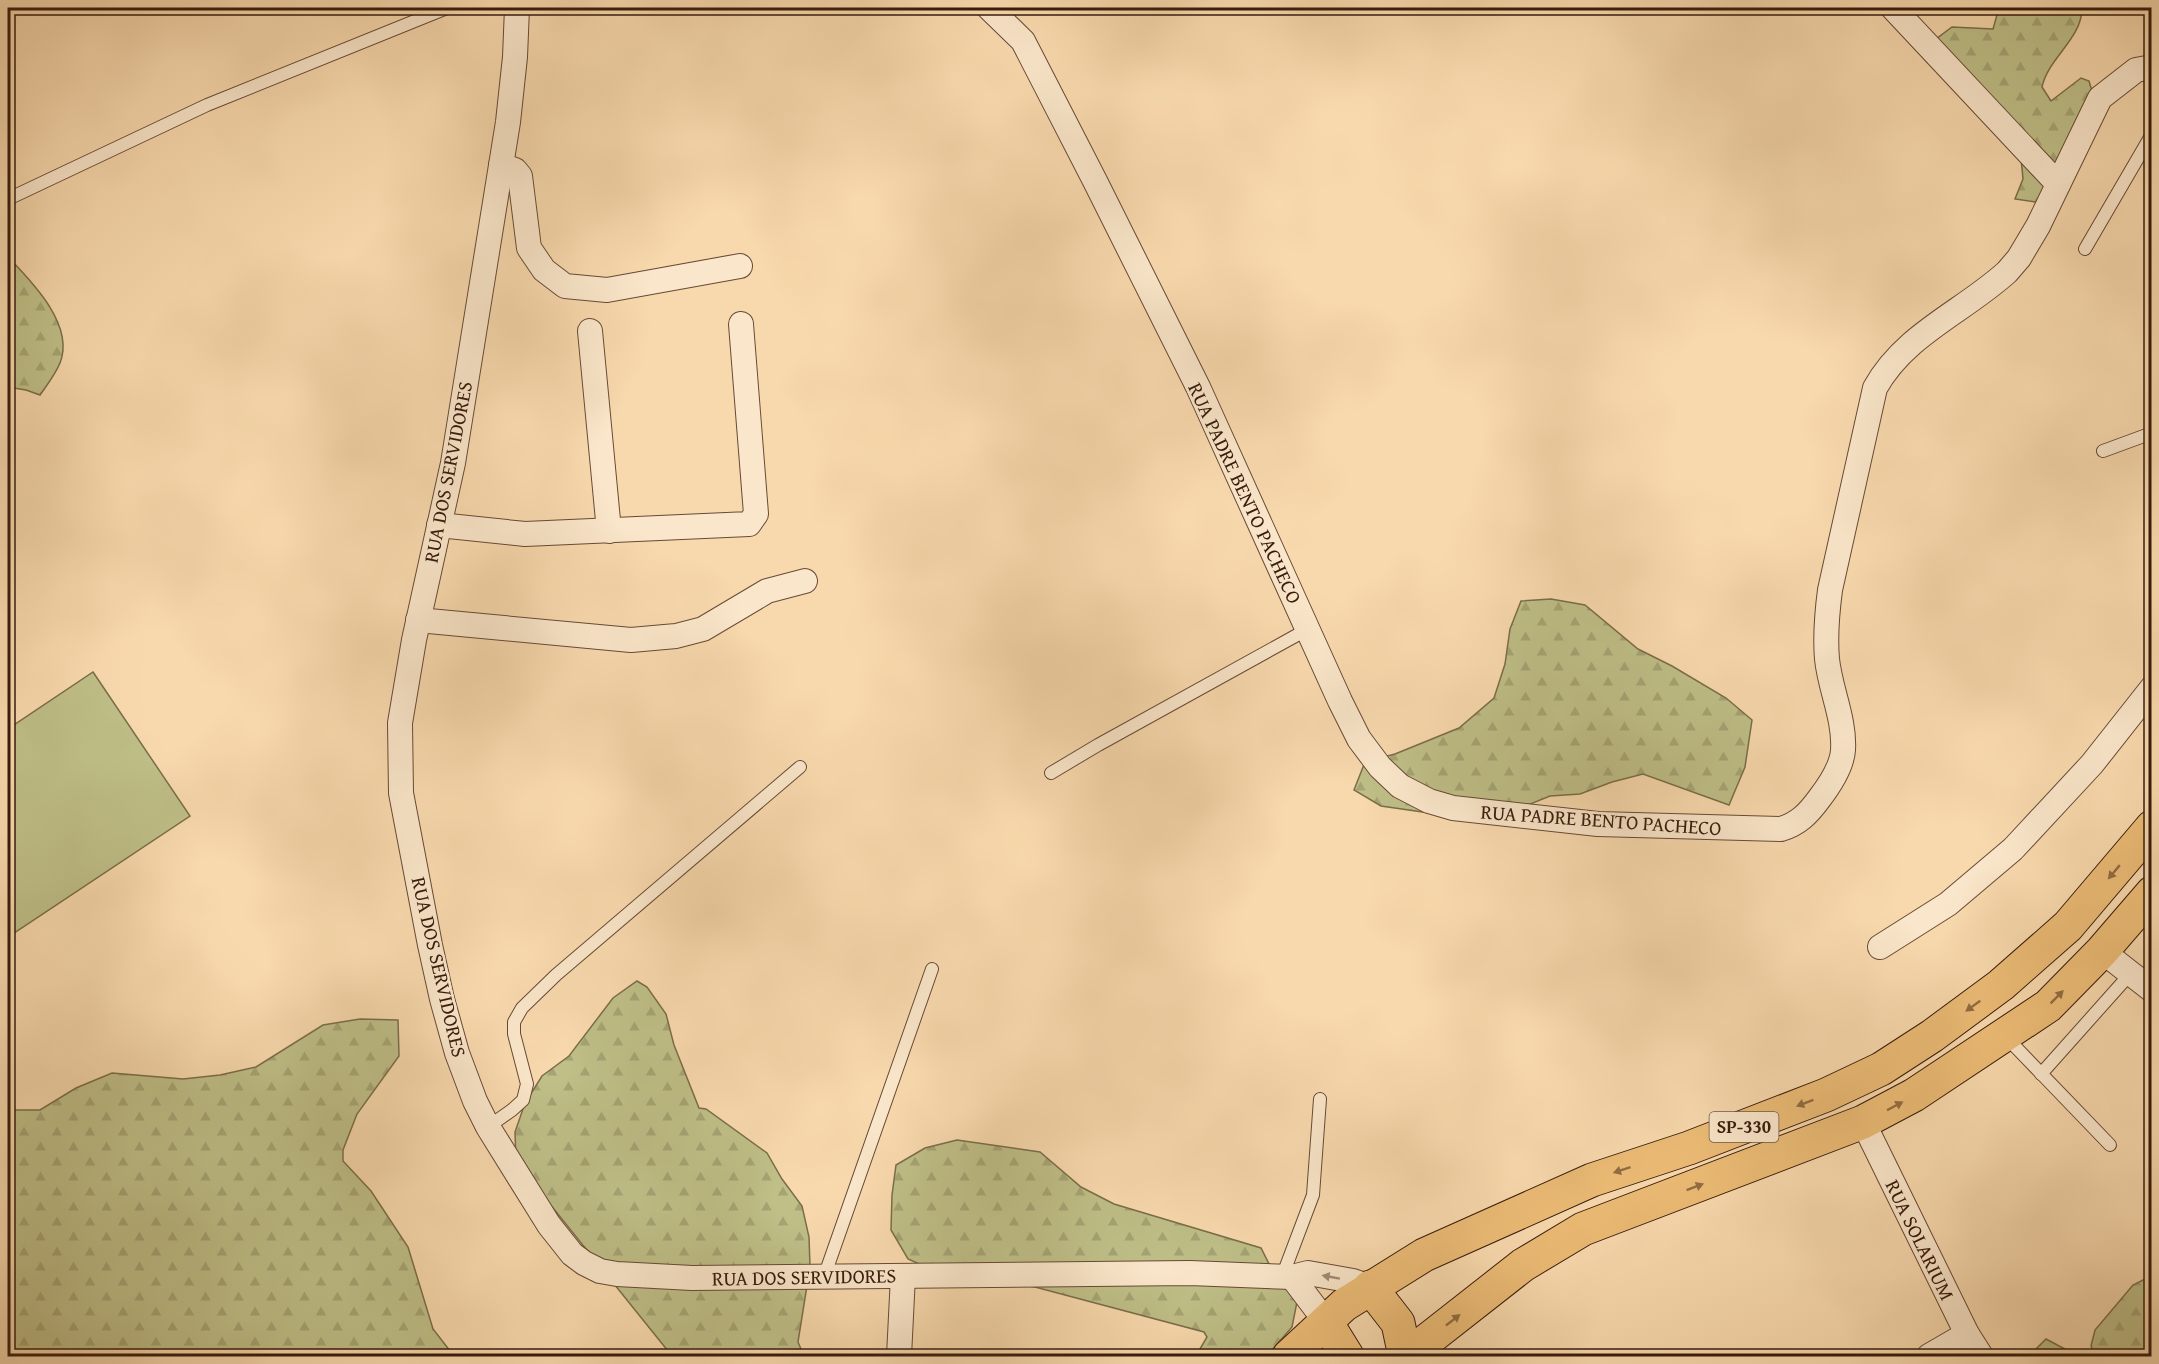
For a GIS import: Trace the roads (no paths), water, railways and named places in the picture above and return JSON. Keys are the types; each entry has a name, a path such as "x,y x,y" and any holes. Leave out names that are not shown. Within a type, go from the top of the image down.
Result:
{"main road":[{"name":"SP-330","path":"1289,1356 1344,1305 1424,1255 1592,1180 1689,1148 1826,1095 1881,1069 1932,1036 2001,985 2068,926 2151,827"},
{"name":"SP-330","path":"1406,1356 1523,1265 1583,1230 1863,1122 1914,1095 2048,1006 2150,898"},
{"path":"1370,1287 1398,1323 1406,1356"},
{"path":"1326,1322 1347,1356"}],"street":[{"name":"RUA DOS SERVIDORES","path":"517,8 515,57 501,165 453,463 418,621 400,723 401,793 430,945 457,1053 475,1101 488,1127 549,1225 572,1254 584,1263 600,1271 618,1274 692,1278 1190,1273 1287,1277 1308,1273 1353,1281 1370,1287"},
{"name":"RUA PADRE BENTO PACHECO","path":"990,8 1023,41 1095,181 1197,387 1359,739 1380,767 1400,786 1429,801 1453,808 1598,824 1781,829 1796,824 1811,811 1824,793 1843,750 1827,659 1827,617 1830,590 1875,388 1883,374 1905,348 2007,272 2019,258 2038,226 2100,98 2136,70 2151,67"},
{"path":"1893,8 2058,184"},
{"path":"501,165 515,170 520,176 530,248 544,270 565,286 607,290 740,266"},
{"path":"439,525 525,534 749,524 756,514 741,324"},
{"path":"590,331 609,531"},
{"path":"418,621 631,640 676,636 703,629 767,591 805,581"},
{"path":"1880,946 1948,904 2013,849 2092,764 2151,688"},
{"path":"2102,951 2151,990"},
{"name":"RUA SOLARIUM","path":"1863,1122 1967,1334 1981,1356"},
{"path":"899,1356 903,1276"},
{"path":"1287,1277 1326,1322"},
{"path":"1929,1356 1967,1334"}],"lane":[{"path":"8,199 207,105 447,8"},
{"path":"2085,249 2151,134"},
{"path":"2103,451 2151,433"},
{"path":"1051,773 1308,629"},
{"path":"488,1127 523,1100 526,1084 514,1034 514,1023 522,1008 556,975 800,766"},
{"path":"824,1277 932,969"},
{"path":"2041,1074 2131,974"},
{"path":"2004,1035 2110,1145"},
{"path":"1287,1277 1313,1195 1320,1099"}]}
